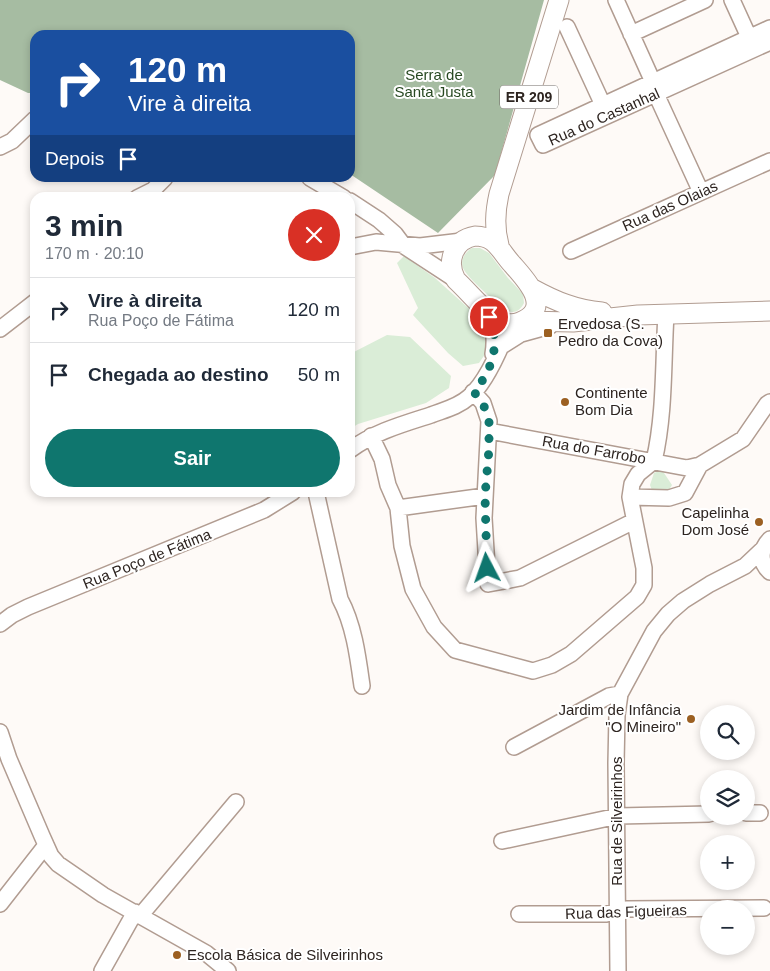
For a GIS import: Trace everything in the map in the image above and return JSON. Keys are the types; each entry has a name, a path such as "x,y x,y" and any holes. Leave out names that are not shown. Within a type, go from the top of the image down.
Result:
{"main road":[{"name":"ER 209","path":"560,0 499,194 495,211 495,230 499,245 510,262 533,289 571,307 598,312 638,315"},
{"name":"ER 209","path":"499,194 469,238 455,248 451,260 456,280 498,320 573,322 638,315 770,311"},
{"path":"469,238 491,239 499,245"},
{"path":"517,322 533,311 536,306 533,289"}],"street":[{"path":"616,0 701,192"},
{"path":"631,34 705,0"},
{"path":"732,0 752,44"},
{"path":"567,27 603,105"},
{"name":"Rua do Castanhal","path":"654,88 603,105 538,135 543,145 654,88 752,44 770,28"},
{"name":"Rua do Castanhal","path":"752,44 770,42"},
{"path":"0,147 12,141 30,124"},
{"name":"Rua das Olaias","path":"571,251 770,161"},
{"path":"149,192 161,182"},
{"path":"317,182 334,192"},
{"path":"355,204 379,220 395,234 404,246 456,280"},
{"path":"355,246 376,242 420,246 469,238"},
{"path":"0,329 30,306"},
{"path":"485,308 493,327 495,339 493,362"},
{"path":"371,436 382,459 388,485 398,508 402,546 413,589 434,627 455,650 532,671 552,665 585,643 637,597 644,585 644,568 630,497 632,484 638,474 654,461 658,446 666,314"},
{"path":"355,447 371,436 457,406 470,397 517,322"},
{"path":"502,346 521,334 537,328 573,322"},
{"path":"474,392 483,403 489,422 485,496 488,584 520,578 634,521"},
{"path":"630,497 669,498 685,493 700,465 743,438 770,402"},
{"name":"Rua do Farrobo","path":"489,431 687,468 700,465"},
{"path":"398,508 485,496"},
{"name":"Rua Poço de Fátima","path":"0,624 28,607 264,510 285,497"},
{"path":"317,497 340,599 348,613 362,686"},
{"path":"766,544 762,558 764,565 769,571"},
{"name":"Rua de Silveirinhos","path":"618,971 617,715 620,694 650,638 668,614 683,601 710,584 746,566 766,544"},
{"name":"Rua de Silveirinhos","path":"735,572 758,568 769,571"},
{"path":"514,747 609,696 620,694"},
{"path":"0,732 9,760 46,845 51,856 58,864 104,895 206,954 228,971"},
{"path":"102,971 137,914 236,802"},
{"path":"502,841 618,816 700,814"},
{"path":"0,904 46,845"},
{"name":"Rua das Figueiras","path":"519,914 606,914 626,910 764,908"}],"green space":[{"name":"Serra de Santa Justa","path":"0,0 544,0 495,175 438,233 355,177 355,30 30,30 30,93 0,80"},
{"path":"472,248 480,248 489,253 523,294 524,303 518,311 510,312 504,309 470,278 462,265 465,254"},
{"path":"404,256 435,278 475,314 490,332 490,347 479,363 463,366 448,353 413,315 418,308 397,263"},
{"path":"387,335 410,337 451,376 449,388 426,403 355,426 355,351"},
{"path":"662,470 672,485 667,493 653,493 650,485 654,473"}],"place":[{"name":"Ervedosa (S. Pedro da Cova)","path":"548,333"},
{"name":"Continente Bom Dia","path":"565,402"},
{"name":"Capelinha Dom José","path":"759,522"},
{"name":"Jardim de Infância \"O Mineiro\"","path":"691,719"},
{"name":"Escola Básica de Silveirinhos","path":"177,955"}],"route":[{"path":"487,568 484,518 489,422 483,403 474,392 493,362 495,339 489,317"}]}
